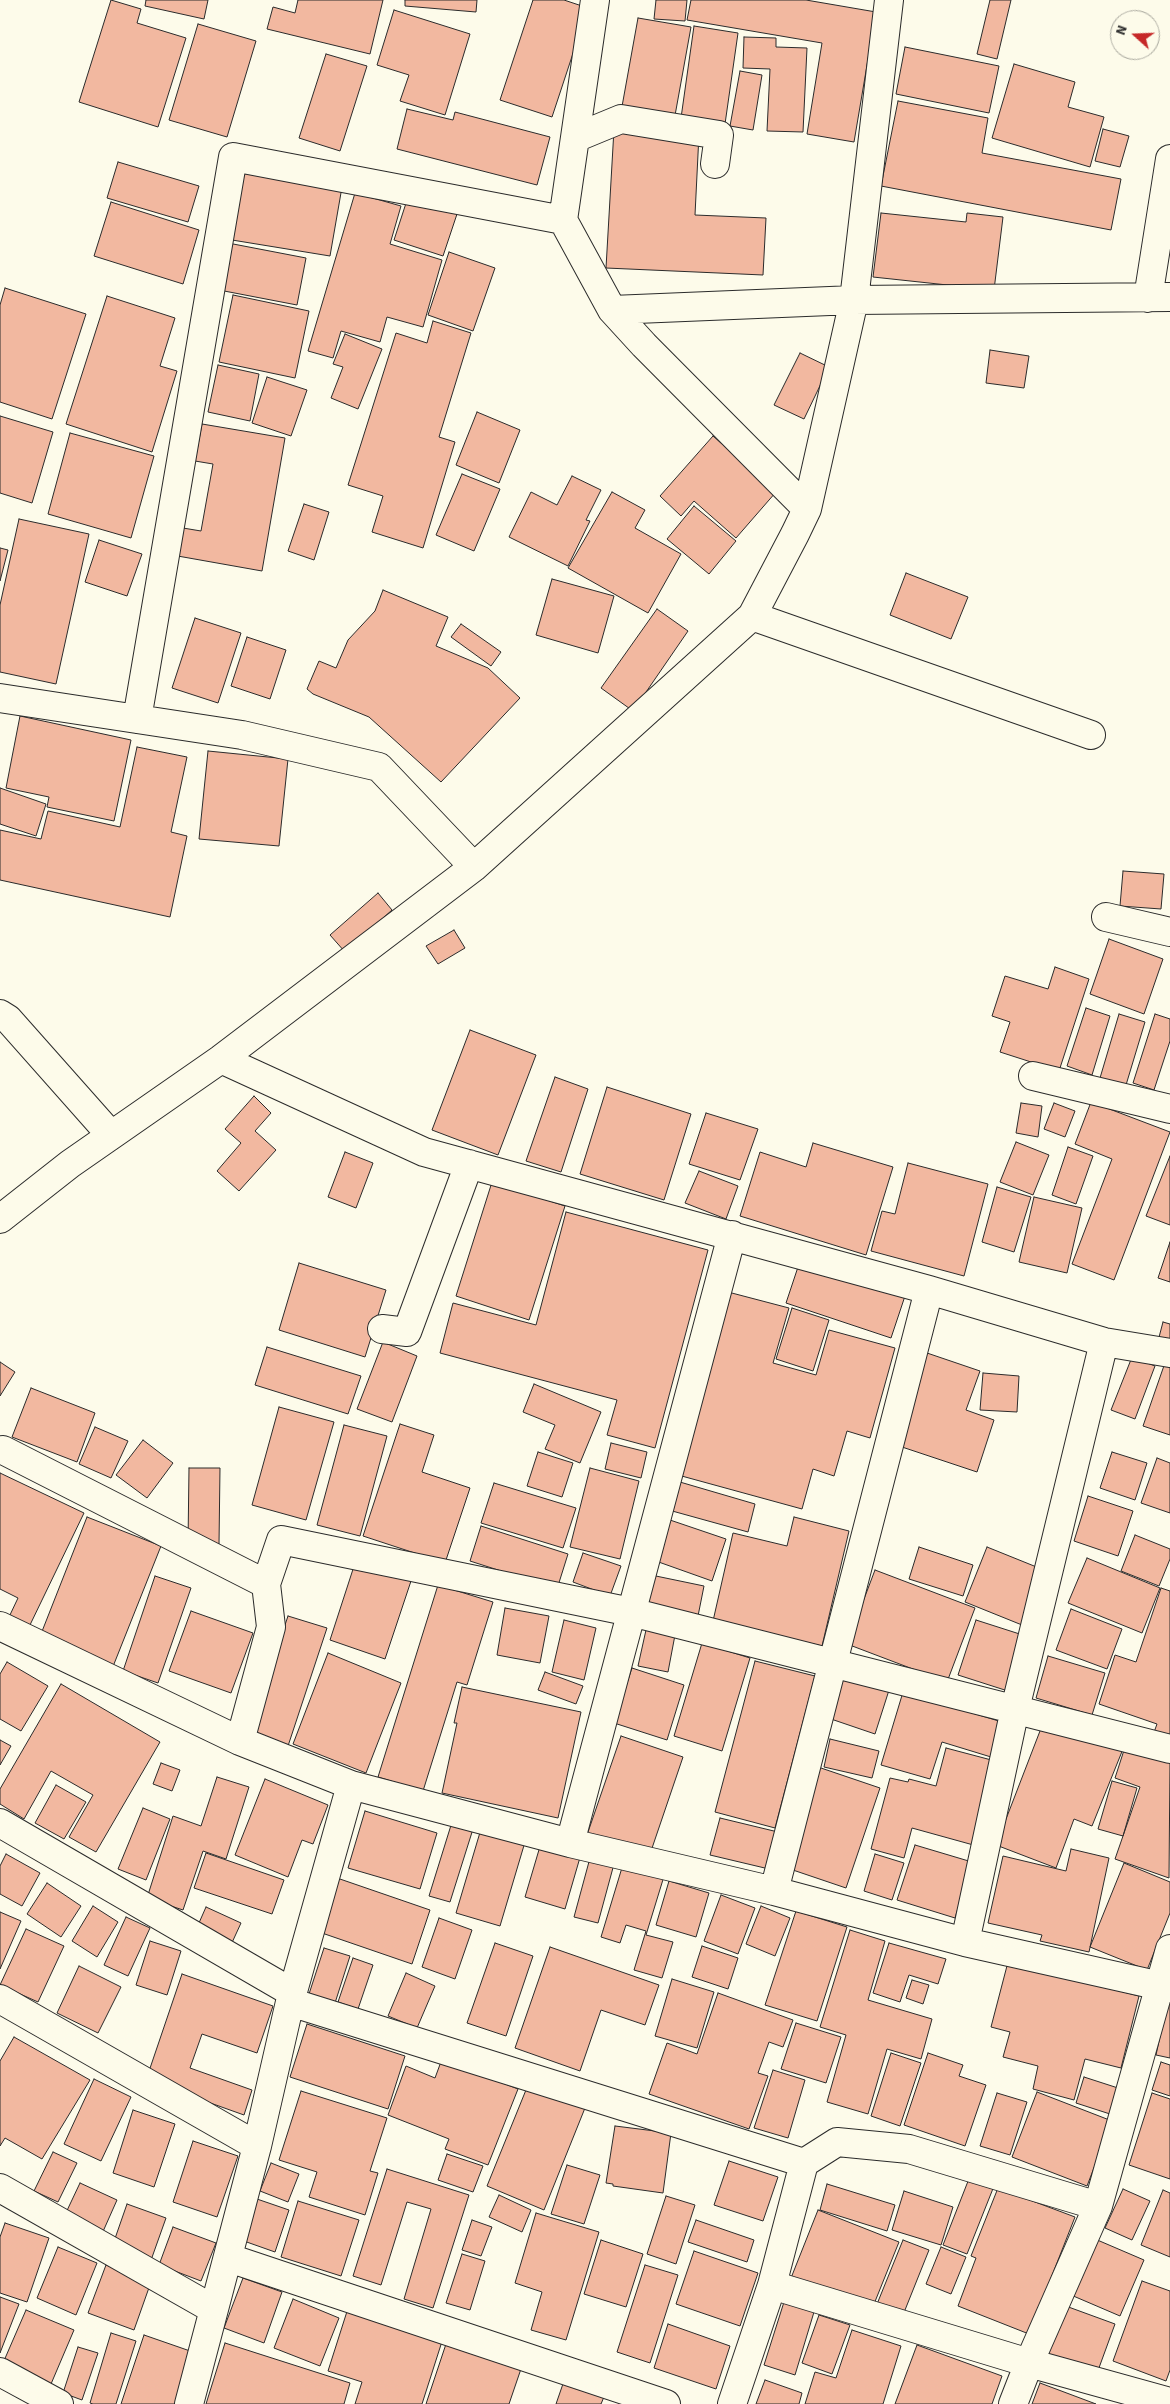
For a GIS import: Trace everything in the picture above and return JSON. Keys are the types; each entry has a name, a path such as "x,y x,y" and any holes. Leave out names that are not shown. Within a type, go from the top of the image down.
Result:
{"street":[{"path":"595,0 563,220 612,310 644,345 807,509"},
{"path":"0,1219 110,1134 221,1059 474,867 752,616 807,509 854,300 889,0"},
{"path":"575,138 621,119 719,135 715,164"},
{"path":"137,719 233,158 563,220"},
{"path":"612,310 854,300 1159,297 1170,159"},
{"path":"752,616 1091,735"},
{"path":"0,698 242,735 379,766 474,867"},
{"path":"1106,917 1170,932"},
{"path":"0,1014 8,1019 110,1134"},
{"path":"221,1059 424,1152 929,1290 1104,1342 1170,1353"},
{"path":"1033,1076 1170,1109"},
{"path":"382,1329 407,1332 469,1164"},
{"path":"570,1843 732,1235"},
{"path":"774,1891 929,1290"},
{"path":"965,1942 1015,1709 1104,1342"},
{"path":"1,1451 266,1584"},
{"path":"240,1741 271,1626 266,1584 281,1540 631,1612 1170,1749"},
{"path":"0,1626 240,1741 352,1786 570,1843 774,1891 965,1942 1166,1987"},
{"path":"189,2404 213,2310 229,2258 291,1998 352,1786"},
{"path":"0,1822 291,1998 804,2163"},
{"path":"1013,2404 1098,2206 1166,1987 1170,1949"},
{"path":"0,1999 257,2146"},
{"path":"732,2404 772,2285 804,2163 837,2142 908,2149 1098,2206"},
{"path":"0,2188 213,2310"},
{"path":"229,2258 666,2404"},
{"path":"772,2285 1029,2363 1170,2402"},
{"path":"0,2372 59,2404"}],"building":[{"path":"111,0 141,9 137,23 186,38 158,127 79,102"},
{"path":"146,0 208,0 204,19 145,6"},
{"path":"298,0 383,0 370,54 267,29 273,7 295,13"},
{"path":"405,0 477,0 476,12 405,6"},
{"path":"533,0 564,0 588,8 552,117 500,100"},
{"path":"656,0 687,0 685,21 654,19"},
{"path":"691,0 806,0 876,12 854,142 807,134 822,43 687,20"},
{"path":"990,0 1011,0 997,59 977,54"},
{"path":"394,10 470,34 445,115 400,101 409,75 377,65"},
{"path":"638,18 691,27 674,121 621,112"},
{"path":"198,24 256,41 227,137 169,120"},
{"path":"694,26 738,33 724,131 680,125"},
{"path":"744,37 776,38 776,47 807,48 803,132 767,131 770,69 743,68"},
{"path":"905,47 999,66 989,113 896,94"},
{"path":"326,54 367,66 340,151 299,138"},
{"path":"1014,64 1075,82 1068,107 1104,117 1090,167 992,138"},
{"path":"740,71 762,75 753,130 730,126"},
{"path":"898,101 988,118 982,153 1121,179 1111,230 881,186"},
{"path":"407,109 453,120 455,112 550,137 537,185 397,149"},
{"path":"614,129 699,134 695,215 766,218 763,275 606,268"},
{"path":"1103,129 1129,136 1120,167 1095,161"},
{"path":"118,162 199,186 188,222 107,198"},
{"path":"243,171 342,187 330,256 232,240"},
{"path":"355,193 401,206 390,244 442,260 423,327 387,317 380,342 341,331 333,358 308,351"},
{"path":"409,194 458,211 443,256 394,240"},
{"path":"111,202 199,230 183,284 94,256"},
{"path":"881,213 966,222 967,213 1003,217 994,290 873,277"},
{"path":"228,243 306,258 297,305 219,290"},
{"path":"449,252 495,268 473,331 428,315"},
{"path":"5,288 86,314 52,419 0,402 0,305"},
{"path":"233,295 309,311 295,378 219,362"},
{"path":"107,296 175,318 160,366 177,371 152,452 66,424"},
{"path":"433,321 471,333 439,437 455,442 423,548 372,532 383,496 348,485 396,333 427,343"},
{"path":"345,334 382,349 358,409 331,398 343,367 333,364"},
{"path":"990,350 1029,356 1024,388 986,383"},
{"path":"800,353 829,367 804,419 774,405"},
{"path":"218,365 259,374 250,421 208,412"},
{"path":"267,377 307,390 291,436 252,423"},
{"path":"477,412 520,430 499,483 456,465"},
{"path":"0,416 53,432 32,503 0,493"},
{"path":"202,424 285,438 262,571 172,555 177,527 201,531 213,464 195,461"},
{"path":"70,433 154,456 131,538 48,514"},
{"path":"713,436 776,492 736,538 694,501 681,516 660,496"},
{"path":"462,474 500,489 474,551 436,535"},
{"path":"572,476 601,490 586,520 590,521 568,566 509,537 531,492 557,505"},
{"path":"612,492 645,510 635,528 681,554 648,613 568,568"},
{"path":"304,504 329,512 314,560 288,551"},
{"path":"694,506 736,541 709,574 667,539"},
{"path":"19,519 89,534 56,684 0,672 0,605"},
{"path":"99,540 142,554 127,596 85,582"},
{"path":"0,548 8,550 0,581"},
{"path":"906,573 968,597 951,639 890,615"},
{"path":"552,579 614,596 598,653 536,635"},
{"path":"383,590 448,617 436,646 488,668 520,698 441,782 369,717 313,694 307,689 319,661 336,668 348,640 375,611"},
{"path":"657,609 688,631 633,711 601,688"},
{"path":"195,618 241,633 218,703 172,688"},
{"path":"461,624 501,652 491,666 451,637"},
{"path":"247,637 286,650 270,699 231,686"},
{"path":"20,716 131,740 114,821 47,807 49,797 6,788"},
{"path":"137,747 187,757 171,832 187,836 170,917 0,880 0,830 41,839 48,811 120,827"},
{"path":"208,751 288,759 279,846 199,839"},
{"path":"0,788 46,804 36,836 0,824"},
{"path":"1123,871 1164,874 1161,909 1120,906"},
{"path":"378,893 392,910 345,952 330,935"},
{"path":"454,930 465,948 438,964 426,946"},
{"path":"1109,939 1163,959 1144,1014 1090,994"},
{"path":"1055,967 1089,979 1059,1071 1000,1052 1010,1022 992,1016 1005,976 1048,989"},
{"path":"1086,1008 1110,1016 1092,1075 1067,1066"},
{"path":"1119,1014 1145,1022 1126,1085 1100,1078"},
{"path":"1155,1014 1170,1019 1170,1041 1154,1090 1133,1083"},
{"path":"470,1030 536,1055 498,1155 432,1130"},
{"path":"555,1077 588,1089 561,1172 526,1161"},
{"path":"607,1087 691,1114 664,1200 580,1174"},
{"path":"254,1096 271,1113 255,1131 276,1150 239,1191 217,1171 241,1143 225,1129"},
{"path":"1091,1102 1170,1132 1114,1280 1072,1264 1112,1159 1075,1144"},
{"path":"1021,1103 1042,1106 1038,1137 1016,1133"},
{"path":"1054,1103 1075,1111 1065,1137 1044,1129"},
{"path":"706,1113 758,1129 740,1180 689,1164"},
{"path":"1016,1142 1049,1155 1033,1195 1000,1182"},
{"path":"813,1143 893,1167 866,1255 740,1216 760,1152 806,1167"},
{"path":"1068,1147 1093,1156 1076,1204 1052,1195"},
{"path":"345,1152 373,1163 356,1208 328,1197"},
{"path":"1170,1156 1170,1225 1146,1216"},
{"path":"908,1163 988,1184 964,1276 871,1251 882,1211 895,1214"},
{"path":"699,1171 738,1186 726,1219 685,1203"},
{"path":"492,1182 565,1206 529,1320 456,1296"},
{"path":"997,1187 1031,1197 1014,1252 982,1242"},
{"path":"1034,1197 1082,1208 1067,1273 1019,1262"},
{"path":"566,1212 708,1250 655,1448 607,1435 617,1400 440,1353 453,1303 536,1325"},
{"path":"1170,1242 1170,1282 1158,1278"},
{"path":"800,1261 905,1296 891,1338 786,1303"},
{"path":"299,1263 386,1290 365,1357 279,1330"},
{"path":"728,1292 789,1308 773,1363 816,1375 829,1330 895,1348 870,1438 847,1431 834,1476 813,1469 802,1509 678,1475"},
{"path":"792,1308 829,1320 813,1371 776,1359"},
{"path":"1163,1322 1170,1324 1170,1344 1158,1341"},
{"path":"383,1342 417,1356 392,1422 357,1409"},
{"path":"267,1347 361,1376 348,1414 255,1385"},
{"path":"927,1353 980,1371 966,1410 994,1420 977,1472 896,1445"},
{"path":"1132,1357 1155,1366 1135,1419 1111,1410"},
{"path":"1167,1357 1170,1358 1170,1435 1143,1426"},
{"path":"0,1362 15,1372 0,1396"},
{"path":"983,1373 1019,1376 1017,1412 980,1410"},
{"path":"534,1384 601,1412 580,1463 545,1449 555,1425 523,1412"},
{"path":"31,1388 95,1413 77,1462 12,1437"},
{"path":"279,1407 334,1422 306,1520 252,1505"},
{"path":"400,1424 434,1435 422,1472 470,1488 445,1563 363,1536"},
{"path":"344,1425 387,1436 360,1536 317,1525"},
{"path":"95,1427 128,1441 111,1478 79,1464"},
{"path":"143,1440 173,1463 147,1498 116,1475"},
{"path":"611,1443 647,1452 641,1478 605,1469"},
{"path":"538,1452 573,1463 562,1497 527,1486"},
{"path":"1112,1452 1147,1463 1135,1500 1100,1488"},
{"path":"1157,1458 1170,1463 1170,1513 1141,1503"},
{"path":"189,1468 220,1468 219,1544 188,1544"},
{"path":"590,1468 639,1481 620,1559 570,1547"},
{"path":"0,1473 84,1513 29,1627 9,1617 18,1598 0,1589"},
{"path":"673,1480 755,1504 748,1532 665,1509"},
{"path":"494,1483 576,1508 563,1548 481,1523"},
{"path":"1088,1496 1133,1511 1118,1556 1074,1541"},
{"path":"87,1517 161,1546 112,1669 39,1639"},
{"path":"794,1517 849,1531 822,1646 713,1621 733,1533 787,1546"},
{"path":"667,1519 726,1539 712,1581 653,1560"},
{"path":"481,1526 568,1554 557,1589 470,1561"},
{"path":"1135,1535 1170,1549 1170,1559 1159,1586 1121,1571"},
{"path":"919,1547 973,1565 963,1596 909,1579"},
{"path":"987,1547 1044,1570 1022,1625 965,1602"},
{"path":"583,1553 621,1566 610,1596 573,1582"},
{"path":"1087,1558 1160,1588 1142,1633 1068,1603"},
{"path":"356,1560 412,1578 385,1659 330,1640"},
{"path":"875,1570 975,1608 947,1682 847,1644"},
{"path":"651,1575 704,1586 698,1616 645,1606"},
{"path":"155,1576 191,1588 158,1683 123,1671"},
{"path":"438,1585 493,1602 467,1685 457,1682 423,1791 378,1777"},
{"path":"1161,1588 1170,1591 1170,1741 1153,1735 1157,1724 1099,1704 1115,1655 1136,1662"},
{"path":"505,1608 549,1616 540,1663 497,1655"},
{"path":"1071,1609 1122,1629 1107,1669 1056,1650"},
{"path":"191,1611 253,1633 231,1693 169,1671"},
{"path":"288,1616 327,1628 287,1749 248,1736"},
{"path":"564,1620 596,1628 584,1680 552,1672"},
{"path":"976,1620 1029,1637 1011,1692 958,1675"},
{"path":"646,1630 675,1635 668,1672 638,1666"},
{"path":"702,1643 750,1658 722,1751 674,1736"},
{"path":"328,1653 401,1683 366,1773 293,1744"},
{"path":"1048,1656 1105,1673 1092,1715 1036,1698"},
{"path":"755,1661 815,1676 775,1828 715,1812"},
{"path":"7,1662 48,1686 21,1731 0,1719 0,1674"},
{"path":"632,1668 684,1685 667,1740 614,1723"},
{"path":"545,1672 583,1686 576,1704 538,1690"},
{"path":"842,1672 890,1687 875,1734 828,1718"},
{"path":"61,1684 160,1742 96,1852 69,1837 93,1795 51,1771 24,1819 0,1804 0,1789"},
{"path":"462,1687 581,1712 558,1818 442,1793 457,1723 454,1723"},
{"path":"903,1692 1002,1722 991,1757 942,1742 930,1779 881,1765"},
{"path":"1045,1718 1123,1749 1092,1826 1074,1819 1056,1868 996,1845"},
{"path":"621,1736 683,1757 649,1857 587,1835"},
{"path":"830,1739 879,1751 872,1778 824,1767"},
{"path":"0,1740 11,1746 0,1765"},
{"path":"1126,1744 1170,1760 1169,1878 1115,1859 1140,1787 1115,1778"},
{"path":"946,1748 999,1762 977,1846 912,1828 904,1858 871,1849 890,1778 908,1782 909,1779 936,1786"},
{"path":"161,1763 180,1770 172,1791 153,1784"},
{"path":"818,1767 880,1788 846,1888 784,1867"},
{"path":"217,1777 249,1787 226,1859 203,1851 183,1910 147,1898 173,1816 201,1826"},
{"path":"265,1779 328,1805 313,1844 302,1840 288,1877 235,1855"},
{"path":"1112,1781 1137,1788 1123,1836 1098,1829"},
{"path":"56,1785 86,1802 64,1839 35,1823"},
{"path":"143,1808 170,1819 146,1880 118,1869"},
{"path":"365,1811 437,1833 420,1889 348,1868"},
{"path":"720,1818 778,1832 769,1869 710,1855"},
{"path":"452,1822 473,1829 450,1902 429,1896"},
{"path":"481,1829 525,1842 500,1926 456,1913"},
{"path":"541,1843 581,1854 565,1909 525,1897"},
{"path":"915,1845 972,1862 955,1918 897,1900"},
{"path":"1071,1849 1109,1858 1089,1952 1040,1941 1042,1935 988,1923 1003,1856 1066,1871"},
{"path":"206,1853 284,1880 272,1914 194,1888"},
{"path":"6,1854 40,1873 22,1906 0,1894 0,1866"},
{"path":"875,1854 904,1863 892,1900 864,1891"},
{"path":"590,1858 614,1864 598,1923 574,1917"},
{"path":"624,1861 665,1873 646,1935 673,1942 662,1978 634,1970 646,1931 626,1925 620,1943 601,1937"},
{"path":"1124,1863 1170,1882 1170,1913 1147,1970 1090,1947"},
{"path":"337,1878 430,1910 412,1964 319,1932"},
{"path":"669,1881 709,1893 696,1937 656,1925"},
{"path":"47,1883 81,1906 61,1937 27,1914"},
{"path":"721,1895 755,1908 738,1954 704,1941"},
{"path":"93,1906 118,1922 97,1957 72,1941"},
{"path":"761,1906 790,1918 775,1956 746,1944"},
{"path":"206,1907 241,1923 230,1947 195,1932"},
{"path":"796,1911 847,1927 817,2021 765,2005"},
{"path":"0,1912 21,1921 0,1969"},
{"path":"126,1917 150,1928 128,1976 104,1965"},
{"path":"439,1918 472,1930 455,1979 422,1967"},
{"path":"26,1929 64,1946 38,2002 0,1985"},
{"path":"850,1930 885,1941 868,2000 932,2019 921,2059 887,2049 868,2114 827,2102 846,2035 820,2027"},
{"path":"150,1941 181,1951 167,1995 136,1985"},
{"path":"495,1943 533,1956 506,2036 467,2023"},
{"path":"889,1943 946,1959 938,1984 909,1975 900,2002 873,1993"},
{"path":"702,1946 738,1958 728,1989 692,1977"},
{"path":"550,1947 659,1985 645,2025 601,2010 580,2071 515,2048"},
{"path":"324,1948 350,1956 335,2003 309,1994"},
{"path":"353,1958 373,1965 358,2009 338,2002"},
{"path":"1008,1962 1139,1996 1121,2068 1085,2059 1074,2100 1033,2089 1038,2066 1003,2057 1010,2032 991,2027"},
{"path":"79,1966 121,1987 98,2033 57,2013"},
{"path":"406,1973 435,1986 417,2028 388,2016"},
{"path":"182,1974 273,2006 257,2053 202,2034 190,2068 252,2090 244,2115 146,2080"},
{"path":"672,1979 714,1992 697,2048 655,2036"},
{"path":"912,1980 929,1985 923,2004 906,1998"},
{"path":"718,1993 793,2020 783,2047 769,2042 758,2073 768,2076 749,2129 649,2094 667,2043 697,2054"},
{"path":"1168,1999 1170,2000 1170,2058 1156,2055"},
{"path":"796,2023 841,2037 826,2083 781,2069"},
{"path":"307,2024 405,2056 388,2109 290,2077"},
{"path":"14,2037 90,2080 42,2159 5,2138 0,2146 0,2061"},
{"path":"891,2053 921,2063 900,2126 871,2116"},
{"path":"928,2053 963,2065 959,2076 986,2085 965,2146 904,2125"},
{"path":"442,2059 518,2089 488,2165 445,2149 449,2139 388,2115 406,2066 435,2078"},
{"path":"1161,2062 1170,2065 1170,2096 1152,2090"},
{"path":"773,2070 805,2080 788,2138 754,2128"},
{"path":"1084,2077 1118,2088 1110,2114 1076,2103"},
{"path":"94,2079 131,2097 101,2161 64,2144"},
{"path":"528,2085 585,2108 544,2210 487,2186"},
{"path":"301,2091 387,2118 370,2171 378,2173 365,2215 309,2197 317,2172 279,2160"},
{"path":"1037,2092 1112,2121 1087,2186 1012,2157"},
{"path":"997,2093 1027,2102 1010,2155 980,2146"},
{"path":"1152,2093 1170,2099 1170,2179 1129,2165"},
{"path":"133,2110 175,2124 154,2187 113,2173"},
{"path":"615,2126 671,2133 663,2193 613,2186 613,2184 606,2183"},
{"path":"193,2141 238,2156 217,2217 173,2202"},
{"path":"53,2152 77,2163 58,2202 34,2191"},
{"path":"447,2154 483,2166 473,2192 438,2180"},
{"path":"729,2161 778,2177 763,2221 714,2205"},
{"path":"271,2163 299,2174 288,2202 260,2191"},
{"path":"567,2165 600,2175 584,2224 551,2214"},
{"path":"387,2169 469,2195 433,2308 404,2299 431,2209 407,2202 381,2285 353,2276"},
{"path":"972,2171 996,2181 967,2254 943,2245"},
{"path":"80,2183 117,2200 101,2236 63,2219"},
{"path":"827,2184 895,2205 887,2231 820,2210"},
{"path":"998,2188 1075,2217 1029,2334 958,2306 976,2258 971,2256"},
{"path":"1123,2189 1150,2201 1132,2240 1105,2228"},
{"path":"1163,2190 1170,2193 1170,2257 1141,2245"},
{"path":"904,2191 953,2207 941,2245 892,2230"},
{"path":"499,2195 531,2210 522,2232 489,2217"},
{"path":"666,2196 695,2205 676,2264 647,2254"},
{"path":"254,2198 289,2210 275,2252 241,2240"},
{"path":"298,2201 359,2220 341,2276 281,2257"},
{"path":"127,2204 166,2218 150,2263 111,2250"},
{"path":"818,2210 899,2242 872,2309 791,2278"},
{"path":"536,2213 599,2232 566,2340 531,2330 542,2292 515,2283"},
{"path":"472,2220 492,2227 481,2256 462,2250"},
{"path":"696,2220 754,2240 747,2262 688,2242"},
{"path":"5,2223 49,2238 27,2302 0,2293 0,2237"},
{"path":"173,2227 216,2243 201,2281 159,2265"},
{"path":"1095,2239 1144,2260 1120,2316 1071,2295"},
{"path":"601,2240 643,2254 626,2307 584,2294"},
{"path":"903,2240 929,2250 901,2320 875,2309"},
{"path":"58,2247 97,2263 76,2315 37,2298"},
{"path":"941,2247 966,2257 951,2294 926,2284"},
{"path":"694,2251 758,2273 740,2326 676,2304"},
{"path":"462,2254 485,2261 470,2310 446,2303"},
{"path":"106,2265 151,2282 134,2330 88,2313"},
{"path":"645,2265 678,2275 650,2363 617,2352"},
{"path":"243,2278 282,2292 264,2343 224,2328"},
{"path":"1142,2281 1170,2291 1170,2370 1166,2381 1113,2361"},
{"path":"0,2297 19,2304 0,2353"},
{"path":"293,2299 339,2318 320,2366 274,2348"},
{"path":"350,2302 445,2332 422,2404 355,2404 362,2382 328,2371"},
{"path":"784,2302 814,2312 795,2375 764,2365"},
{"path":"1063,2305 1115,2324 1096,2376 1044,2357"},
{"path":"26,2310 74,2330 51,2384 3,2363"},
{"path":"819,2315 850,2325 832,2374 802,2363"},
{"path":"668,2324 730,2346 716,2389 654,2368"},
{"path":"852,2330 901,2346 883,2404 805,2404 815,2372 836,2378"},
{"path":"111,2333 136,2341 116,2404 93,2404 90,2403"},
{"path":"144,2335 193,2352 176,2404 121,2404"},
{"path":"448,2338 523,2363 509,2404 426,2404"},
{"path":"225,2343 350,2383 344,2404 206,2404"},
{"path":"917,2345 1002,2376 992,2404 895,2404"},
{"path":"78,2347 98,2353 82,2400 63,2393"},
{"path":"565,2378 606,2392 601,2404 556,2404"},
{"path":"765,2380 802,2393 799,2404 756,2404"},
{"path":"1040,2383 1096,2404 1032,2404"}]}
